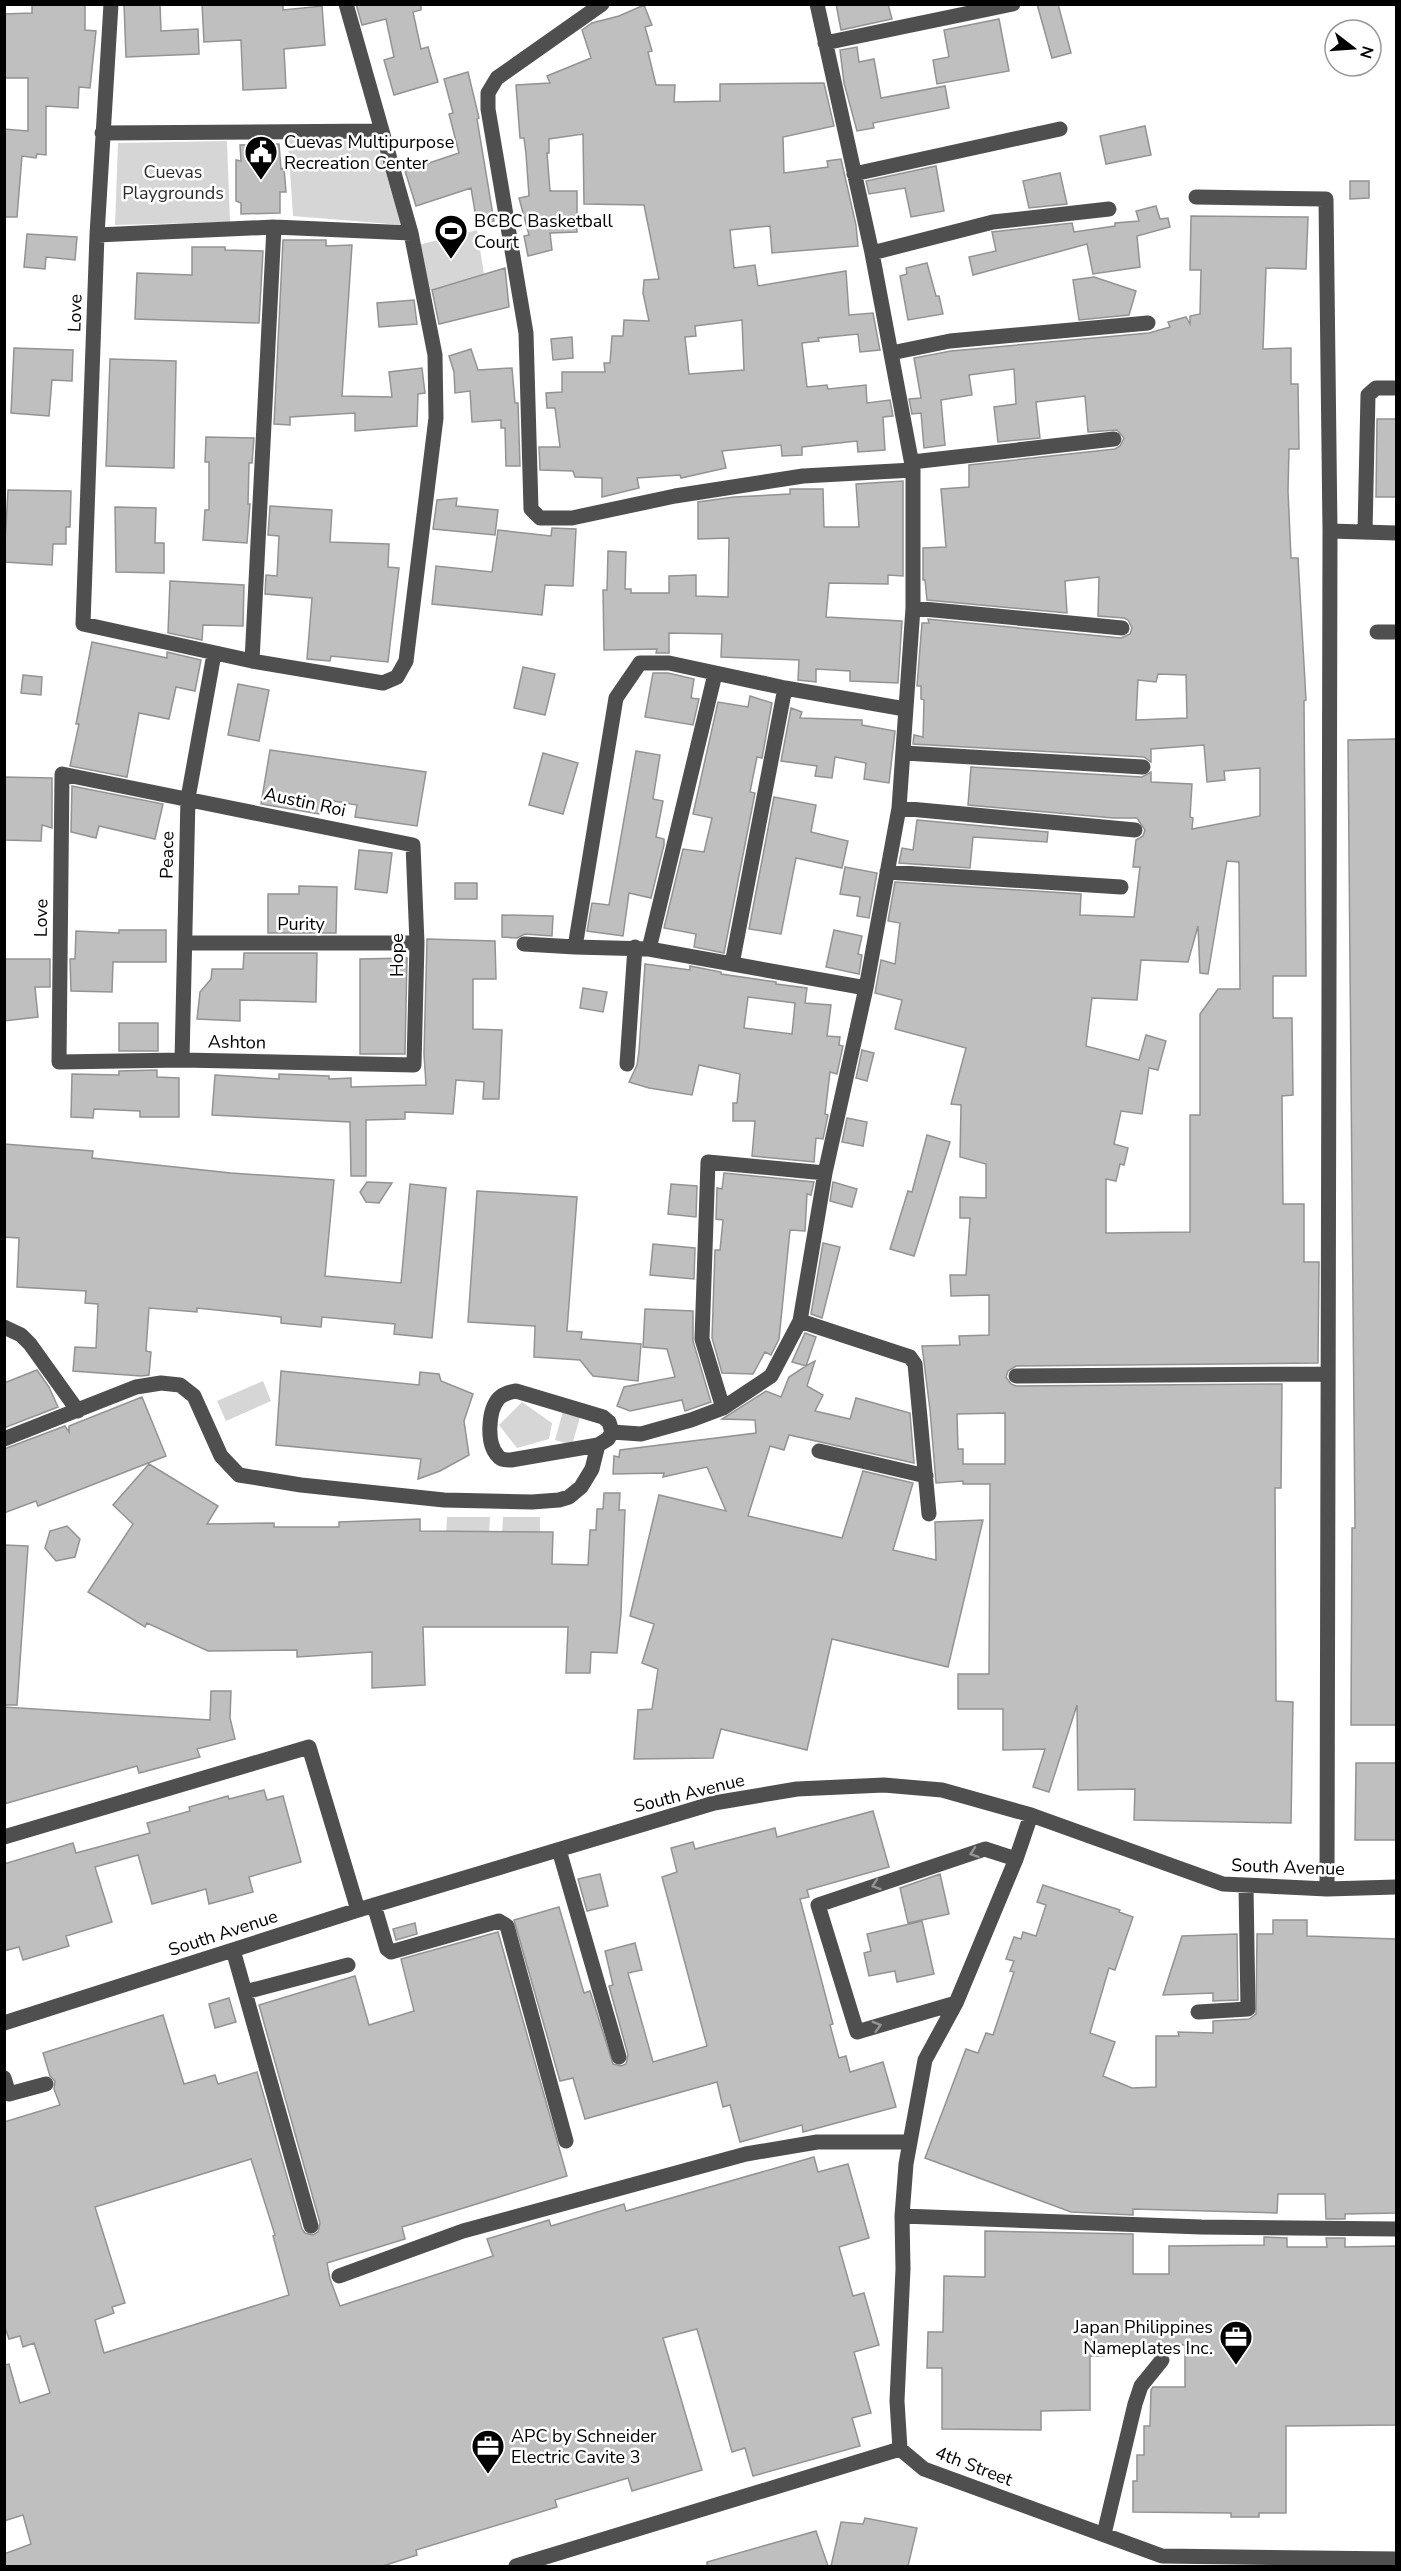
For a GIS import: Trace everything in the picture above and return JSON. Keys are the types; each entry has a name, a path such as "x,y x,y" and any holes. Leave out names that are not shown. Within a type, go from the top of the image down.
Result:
{"street":[{"name":"Love","path":"111,4 97,235 82,624 214,654"},
{"path":"214,654 383,683 397,677 406,661 436,418 435,355 411,233 346,4"},
{"path":"602,4 497,78 489,93 489,109 526,333 531,509 540,518 572,518 675,496 803,476 912,466 1114,439"},
{"path":"612,1432 641,1434 723,1408 771,1376 800,1321 825,1173 866,988 899,808 913,608 912,466 872,253 817,4"},
{"path":"825,43 1013,4"},
{"path":"854,174 1060,129"},
{"path":"102,133 381,130"},
{"path":"1196,197 1326,199 1330,531 1327,1889"},
{"path":"872,253 993,222 1109,210"},
{"path":"97,235 274,227 411,233"},
{"path":"252,661 274,227"},
{"path":"891,352 950,341 1148,322"},
{"path":"1365,532 1368,395 1376,388 1396,388"},
{"path":"1330,531 1396,533"},
{"path":"913,608 1122,628"},
{"path":"1377,632 1396,632"},
{"name":"Peace","path":"182,1060 188,798 214,654"},
{"path":"575,947 616,698 640,663 669,663 785,688 905,709"},
{"path":"627,1064 642,948 716,674"},
{"path":"732,964 785,688"},
{"path":"904,753 1143,767"},
{"name":"Love","path":"59,1062 62,774 188,798"},
{"name":"Austin Roi","path":"188,798 413,844"},
{"path":"899,808 1135,830"},
{"name":"Hope","path":"413,844 417,943 414,1065"},
{"path":"887,872 1121,887"},
{"name":"Purity","path":"184,943 417,943"},
{"path":"524,944 642,948 866,988"},
{"name":"Ashton","path":"59,1062 182,1060 414,1065"},
{"path":"723,1408 702,1339 708,1162 825,1173"},
{"path":"800,1321 910,1357 915,1364 929,1514"},
{"path":"4,1327 21,1335 30,1344 78,1411"},
{"path":"1016,1376 1328,1374"},
{"path":"4,1439 136,1387 161,1383 180,1385 194,1396 221,1456 239,1475 301,1485 444,1500 532,1502 560,1500 569,1497 581,1487 592,1469 598,1445"},
{"path":"516,1391 603,1417 609,1422 612,1432 598,1445 511,1461 497,1456 490,1428 492,1413 498,1399 506,1393 516,1391"},
{"path":"819,1451 926,1476"},
{"path":"4,1837 309,1747 358,1910"},
{"name":"South Avenue","path":"4,2023 374,1905 714,1803 797,1789 884,1785 942,1790 1031,1815 1222,1884 1327,1889 1396,1887"},
{"path":"516,2566 900,2449 897,2401 903,2269 902,2216 910,2142 925,2061 956,2002 1016,1858 1031,1815"},
{"path":"956,2002 857,2032 818,1905 985,1849 1016,1858"},
{"path":"559,1850 619,2057"},
{"path":"1198,2012 1248,2009 1246,1886"},
{"path":"374,1905 387,1949 391,1952 499,1921 507,1926 566,2141"},
{"path":"233,1950 311,2226"},
{"path":"245,1992 348,1965"},
{"path":"4,2078 7,2094 46,2084"},
{"path":"339,2276 463,2231 746,2154 817,2142 910,2142"},
{"path":"902,2216 1201,2227 1396,2229"},
{"path":"1104,2534 1141,2386 1162,2360"},
{"name":"4th Street","path":"900,2449 924,2469 1162,2556 1396,2559"}],"green space":[{"path":"288,140 376,141 402,225 293,216"},
{"name":"Cuevas Playgrounds","path":"227,141 230,222 115,225 118,143"},
{"name":"BCBC Basketball Court","path":"477,230 484,274 428,291 418,245"},
{"path":"263,1381 271,1401 226,1421 217,1401"},
{"path":"522,1402 552,1423 549,1439 517,1448 499,1425"},
{"path":"565,1404 582,1410 572,1445 555,1440"},
{"path":"447,1517 490,1517 489,1536 446,1535"},
{"path":"503,1517 540,1517 540,1535 502,1535"}],"building":[{"path":"32,4 85,4 85,30 96,31 90,88 79,87 78,108 46,106 46,155 37,154 36,158 22,156 17,217 4,217 4,129 28,131 28,78 4,78 4,14 32,13"},
{"path":"124,4 160,4 161,31 198,29 199,54 126,57"},
{"path":"202,4 283,4 283,10 322,6 325,45 284,49 286,88 243,90 241,40 204,42"},
{"path":"356,4 421,4 421,10 413,12 421,49 428,47 438,82 394,95 384,60 394,57 386,19 362,25"},
{"path":"836,4 888,4 892,19 841,30"},
{"path":"1037,4 1058,4 1071,53 1052,58"},
{"path":"644,5 652,25 645,27 652,51 648,52 656,85 675,85 674,102 720,101 720,84 824,83 834,126 783,137 784,173 828,167 827,161 841,159 856,225 858,246 772,253 770,226 730,230 734,268 755,265 758,286 846,271 849,315 873,313 880,350 860,352 858,334 818,338 819,341 802,343 807,387 827,385 828,389 866,385 867,403 890,400 893,416 883,417 885,450 858,452 857,441 802,447 802,455 782,456 781,445 722,451 726,468 681,478 680,475 637,478 639,488 602,497 602,478 575,477 573,471 540,470 539,447 560,447 555,408 547,408 546,393 562,392 562,372 605,372 604,363 610,363 612,336 623,336 624,320 649,321 643,293 644,280 659,279 644,205 584,204 583,134 549,139 549,153 547,153 550,191 577,191 577,232 550,233 552,250 528,256 524,236 529,235 519,198 529,196 524,138 520,138 516,85 550,83 547,76 591,58 582,30 592,23 619,16","holes":["742,320 744,370 689,374 685,337 696,336 695,326"]},
{"path":"999,19 1009,71 937,84 933,60 949,57 944,30"},
{"path":"857,47 859,62 874,59 881,98 945,86 949,108 873,123 874,128 857,131 844,83 840,50"},
{"path":"468,72 479,118 477,119 494,221 477,224 471,188 416,206 405,171 459,153 449,114 453,113 444,79"},
{"path":"1145,126 1151,155 1106,164 1100,136"},
{"name":"Cuevas Multipurpose Recreation Center","path":"279,144 286,192 280,192 280,213 241,214 241,203 236,201 236,160 241,161 240,145"},
{"path":"936,166 944,211 911,217 905,188 869,194 866,181"},
{"path":"1060,173 1067,204 1029,208 1023,181"},
{"path":"1350,181 1369,181 1369,198 1350,199"},
{"path":"1156,206 1160,219 1168,218 1170,227 1137,236 1140,267 1093,274 1087,244 973,275 969,257 996,251 992,232 1072,223 1074,232 1115,226 1115,223 1139,221 1136,211"},
{"path":"1191,216 1308,217 1306,269 1266,268 1263,349 1291,348 1291,384 1298,384 1299,449 1289,449 1288,491 1291,558 1298,558 1306,700 1304,701 1306,976 1273,976 1273,1018 1292,1018 1293,1095 1282,1096 1283,1204 1304,1204 1304,1262 1319,1262 1318,1363 1016,1366 1008,1371 1006,1377 1011,1384 1016,1386 1282,1384 1281,1488 1275,1488 1276,1701 1293,1702 1291,1823 1134,1820 1135,1789 1078,1790 1077,1705 1049,1792 1033,1787 1045,1749 1003,1750 1003,1709 958,1709 958,1674 989,1674 990,1484 963,1484 963,1481 936,1483 922,1346 960,1345 959,1336 989,1335 989,1295 951,1296 950,1275 966,1275 970,1218 960,1218 960,1197 986,1198 986,1164 960,1157 961,1105 951,1104 966,1048 895,1029 902,1000 875,993 881,960 895,964 900,923 888,921 895,882 1081,894 1080,915 1134,917 1140,867 1133,867 1136,840 1143,836 1145,830 1137,818 1113,818 968,805 971,767 1142,777 1151,772 1151,782 1192,784 1190,817 1193,818 1192,829 1260,816 1260,768 1224,771 1225,780 1207,782 1204,745 1151,749 1151,762 1144,757 913,744 914,735 923,737 924,700 921,699 921,686 917,686 922,623 929,623 928,619 1121,638 1130,634 1132,628 1128,620 1124,618 1098,616 1099,577 1065,581 1067,613 927,600 925,580 923,580 923,548 946,547 941,489 969,487 969,465 1115,449 1120,446 1124,438 1117,430 1088,432 1085,396 1036,402 1040,438 998,442 994,407 1016,404 1014,369 969,375 972,395 941,400 945,445 924,448 921,413 912,414 909,399 921,398 914,358 951,351 1149,333 1170,327 1168,322 1186,317 1190,324 1190,316 1200,314 1201,270 1190,270","holes":["1158,674 1186,675 1187,718 1136,720 1138,680 1156,682","1227,861 1239,862 1240,989 1218,989 1200,1014 1200,1115 1190,1115 1190,1232 1106,1233 1106,1179 1116,1181 1120,1164 1124,1165 1128,1148 1114,1144 1121,1111 1142,1114 1149,1068 1158,1070 1166,1041 1146,1035 1139,1060 1086,1046 1092,998 1137,1000 1141,960 1188,962 1198,926 1200,973 1208,974","1005,1413 1005,1464 963,1464 963,1449 958,1449 957,1414"]},
{"path":"27,234 77,237 75,260 46,257 45,269 24,267"},
{"path":"283,240 326,240 326,246 352,245 342,396 392,397 389,372 422,368 425,393 418,394 417,426 355,431 355,413 290,417 290,425 274,424"},
{"path":"192,247 225,247 225,250 263,251 259,323 135,319 137,273 192,275"},
{"path":"927,263 943,314 908,320 900,276 907,274 906,268"},
{"path":"505,268 509,307 439,324 432,290"},
{"path":"1094,277 1136,291 1129,315 1079,320 1073,280"},
{"path":"414,300 417,324 379,327 377,303"},
{"path":"572,337 573,358 553,360 551,339"},
{"path":"14,348 73,350 72,381 52,380 49,416 11,413"},
{"path":"471,349 478,370 512,368 515,403 518,403 520,466 506,466 505,428 501,428 501,420 472,422 470,391 455,393 454,372 449,356"},
{"path":"110,359 176,361 174,468 106,466"},
{"path":"1377,419 1396,419 1396,497 1376,497"},
{"path":"206,437 254,438 252,463 249,463 248,504 250,504 247,543 203,540 205,510 209,510 209,462 205,462"},
{"path":"903,481 903,576 888,575 888,584 829,583 826,617 902,621 898,683 850,681 850,671 816,669 816,682 798,680 799,660 721,657 722,634 669,633 669,653 656,653 657,649 604,650 603,590 607,590 608,551 626,552 625,589 631,589 631,593 669,593 669,576 696,575 696,596 728,597 729,538 698,539 698,502 734,497 790,494 790,489 823,489 824,527 859,527 856,484"},
{"path":"8,490 71,491 70,527 66,527 66,544 53,544 52,565 4,562"},
{"path":"457,498 456,506 498,510 495,535 433,529 437,500"},
{"path":"270,506 332,510 330,542 389,544 388,567 399,568 388,662 331,656 330,661 307,659 312,598 265,594 266,575 277,576 279,536 268,535"},
{"path":"115,507 156,508 155,543 164,543 164,573 116,572"},
{"path":"552,528 576,529 573,586 545,585 542,615 432,604 436,566 492,572 498,530 551,536"},
{"path":"170,581 244,585 243,626 203,625 202,640 168,633"},
{"path":"92,642 167,658 167,652 201,660 195,691 176,687 169,719 139,713 127,777 70,766"},
{"path":"523,667 555,674 545,715 514,708"},
{"path":"653,673 668,673 694,679 691,698 699,699 693,725 645,717"},
{"path":"23,675 42,677 41,695 21,693"},
{"path":"238,684 269,690 259,741 228,735"},
{"path":"750,696 772,703 762,758 757,757 750,792 755,793 724,953 694,947 696,934 664,928 683,849 704,852 712,818 693,814 718,702 748,707"},
{"path":"791,708 802,712 800,718 862,720 862,725 895,731 889,783 864,779 866,763 835,757 832,778 815,776 817,766 781,761"},
{"path":"1396,739 1396,1725 1351,1725 1352,1528 1355,1528 1348,740"},
{"path":"270,750 426,772 417,826 355,817 357,805 322,799 319,814 261,804"},
{"path":"636,751 660,755 653,799 663,801 656,837 664,839 664,845 651,898 629,893 623,936 587,931 592,903 609,905"},
{"path":"543,753 578,763 563,814 529,805"},
{"path":"4,777 52,778 52,828 42,825 41,841 4,840"},
{"path":"72,786 163,804 155,839 99,826 96,838 71,832"},
{"path":"774,797 816,805 811,832 848,841 842,868 796,858 781,934 749,929"},
{"path":"917,820 1048,832 1047,842 973,837 970,868 899,863 902,848 913,850"},
{"path":"359,850 392,853 387,893 355,889"},
{"path":"845,867 877,873 869,918 857,916 860,897 840,894"},
{"path":"455,883 477,883 477,899 455,899"},
{"path":"299,886 337,887 336,933 268,933 268,894 299,894"},
{"path":"502,915 553,916 552,936 525,934 517,938 502,937"},
{"path":"119,930 166,930 166,962 113,962 112,992 71,991 70,959 75,959 76,931 119,933"},
{"path":"834,930 862,936 858,954 862,955 859,974 826,967"},
{"path":"427,939 495,941 496,979 473,979 473,1029 502,1030 499,1099 483,1099 484,1082 456,1080 453,1114 405,1112 405,1119 366,1120 366,1176 351,1176 350,1122 212,1115 215,1075 279,1079 279,1074 329,1076 329,1079 351,1078 351,1087 426,1085 424,1054"},
{"path":"244,953 317,953 316,1002 240,1000 240,1021 197,1019 200,992 211,979 212,969 243,969"},
{"path":"407,958 405,1054 360,1054 360,959"},
{"path":"4,959 50,959 50,987 35,987 38,1017 4,1021"},
{"path":"645,964 690,970 690,966 721,972 721,974 807,988 805,1003 831,1005 827,1036 840,1037 839,1045 843,1046 837,1074 830,1072 825,1114 828,1115 823,1139 816,1138 814,1162 752,1156 755,1121 733,1121 733,1103 737,1103 740,1074 699,1065 692,1095 649,1088 629,1082 637,1065","holes":["748,997 795,1003 792,1034 744,1028"]},
{"path":"583,988 607,992 603,1012 580,1008"},
{"path":"119,1023 158,1023 158,1051 119,1051"},
{"path":"862,1050 874,1053 867,1081 856,1078"},
{"path":"157,1070 157,1077 179,1078 179,1117 140,1117 140,1111 94,1109 93,1118 71,1117 72,1074 119,1075 119,1071"},
{"path":"847,1118 867,1122 863,1146 842,1142"},
{"path":"927,1135 950,1142 914,1256 890,1249 908,1191 912,1192"},
{"path":"4,1144 93,1151 92,1158 231,1173 334,1180 325,1276 401,1283 410,1184 446,1188 432,1338 394,1334 395,1324 322,1317 321,1327 281,1323 281,1317 197,1308 197,1312 149,1308 146,1351 151,1352 149,1375 73,1371 75,1347 96,1348 98,1304 85,1303 86,1291 17,1287 19,1238 4,1237"},
{"path":"724,1173 814,1182 811,1195 807,1194 805,1231 790,1230 779,1339 771,1355 765,1352 753,1374 722,1373 712,1338 715,1250 720,1250 723,1220 716,1219 717,1188 722,1189"},
{"path":"367,1182 392,1183 379,1203 366,1202 360,1192"},
{"path":"833,1182 857,1189 852,1207 830,1201"},
{"path":"671,1184 697,1186 696,1217 668,1214"},
{"path":"477,1191 577,1197 567,1331 582,1332 581,1339 641,1344 638,1381 593,1376 580,1360 534,1357 535,1326 468,1322"},
{"path":"823,1243 840,1247 822,1318 811,1314"},
{"path":"653,1244 695,1248 694,1279 650,1275"},
{"path":"645,1309 693,1311 693,1341 711,1402 685,1411 682,1400 630,1411 617,1406 624,1387 675,1377 667,1349 643,1347"},
{"path":"805,1333 816,1337 806,1366 792,1362"},
{"path":"815,1361 807,1386 823,1395 815,1411 850,1419 856,1398 910,1413 914,1463 789,1435 784,1450 770,1446 748,1516 842,1538 863,1471 913,1483 893,1550 936,1560 935,1522 983,1520 948,1667 832,1639 807,1750 721,1729 713,1758 634,1759 638,1710 652,1709 658,1669 642,1663 654,1624 630,1616 659,1495 726,1511 707,1467 663,1477 664,1473 613,1474 614,1456 619,1457 620,1450 756,1433 755,1420 722,1419 766,1391 781,1397 789,1377"},
{"path":"37,1370 49,1387 58,1407 4,1428 4,1383"},
{"path":"281,1371 419,1385 420,1372 439,1374 441,1381 473,1394 464,1421 469,1455 440,1471 418,1479 421,1459 276,1445"},
{"path":"142,1397 166,1456 38,1506 36,1501 4,1513 4,1449 65,1426 69,1432 69,1426"},
{"path":"149,1464 218,1506 207,1524 274,1523 274,1527 339,1527 339,1522 420,1519 420,1531 553,1532 552,1564 588,1565 590,1530 596,1530 597,1509 603,1509 604,1493 620,1493 619,1510 625,1510 617,1653 591,1652 590,1673 566,1673 568,1627 423,1627 425,1685 372,1688 372,1652 297,1657 297,1650 208,1651 147,1623 145,1627 88,1592 133,1524 113,1505"},
{"path":"67,1526 80,1539 75,1557 56,1561 45,1548 50,1531"},
{"path":"4,1545 28,1546 17,1705 4,1705"},
{"path":"211,1691 231,1691 230,1718 235,1739 197,1749 200,1757 139,1773 137,1766 4,1804 4,1707 210,1720"},
{"path":"1356,1763 1396,1763 1396,1840 1355,1840"},
{"path":"264,1790 267,1800 283,1796 301,1862 249,1877 253,1892 209,1904 206,1889 152,1904 138,1855 95,1867 112,1922 66,1936 69,1946 23,1960 19,1947 4,1951 4,1864 73,1843 76,1853 150,1833 147,1823 190,1811 189,1807 228,1796 229,1799"},
{"path":"873,1811 889,1867 807,1890 809,1897 800,1899 833,2024 830,2025 839,2058 846,2056 850,2072 883,2062 896,2107 803,2132 802,2125 740,2142 730,2105 723,2107 717,2082 585,2119 573,2078 560,2081 514,1920 559,1907 584,1993 590,1991 613,2064 621,2066 626,2064 628,2055 609,1986 613,1985 605,1951 635,1943 642,1970 628,1973 653,2062 707,2046 662,1877 677,1872 671,1848 693,1842 695,1849 775,1828 777,1837"},
{"path":"600,1874 608,1906 587,1911 578,1879"},
{"path":"940,1874 949,1914 908,1923 900,1888"},
{"path":"1043,1885 1120,1910 1119,1912 1133,1917 1115,1970 1109,1968 1090,2033 1115,2042 1103,2076 1132,2088 1156,2087 1156,2036 1179,2036 1178,2032 1213,2033 1213,2021 1249,2019 1256,2014 1257,1934 1273,1934 1273,1920 1307,1920 1307,1936 1396,1939 1396,2213 1345,2214 1345,2219 1326,2219 1325,2194 1278,2194 1277,2213 1133,2209 1133,2215 1071,2212 925,2158 966,2049 978,2053 986,2033 993,2035 1014,1972 1010,1971 1014,1961 1006,1959 1014,1937 1021,1939 1023,1932 1036,1936 1046,1905 1037,1902"},
{"path":"922,1921 934,1974 897,1982 895,1971 869,1976 864,1953 871,1951 867,1934"},
{"path":"415,1923 417,1934 396,1940 393,1929"},
{"path":"498,1932 567,2176 402,2227 405,2239 327,2263 340,2306 493,2256 487,2239 549,2220 551,2226 624,2204 626,2211 814,2157 818,2172 848,2164 869,2238 839,2247 853,2296 864,2293 879,2345 854,2352 871,2413 852,2418 860,2446 753,2476 745,2448 732,2452 697,2329 663,2338 702,2470 632,2491 628,2478 555,2500 557,2507 416,2550 417,2555 383,2566 4,2566 4,2554 31,2544 23,2515 4,2521 4,2365 9,2364 20,2403 50,2393 34,2343 23,2347 20,2336 9,2339 4,2325 4,2122 60,2105 54,2089 55,2081 50,2076 43,2053 163,2015 184,2084 215,2075 218,2084 257,2072 302,2229 305,2233 313,2235 318,2232 320,2223 259,2005 355,1976 369,2025 414,2011 401,1959","holes":["251,2159 275,2235 273,2236 289,2295 104,2353 95,2320 114,2313 112,2307 125,2303 95,2207"]},
{"path":"1237,1934 1238,2000 1213,2001 1213,1993 1163,1995 1182,1936"},
{"path":"229,1998 236,2022 215,2028 209,2004"},
{"path":"985,2231 1133,2234 1133,2274 1169,2274 1169,2246 1264,2245 1264,2237 1287,2238 1287,2247 1327,2247 1326,2238 1345,2238 1345,2247 1396,2246 1396,2425 1286,2426 1286,2513 1259,2513 1259,2517 1231,2517 1231,2513 1133,2512 1133,2481 1137,2481 1137,2455 1144,2455 1144,2426 1150,2426 1151,2390 1153,2387 1185,2387 1185,2345 1104,2345 1104,2356 1090,2356 1090,2410 1041,2411 1041,2430 942,2429 942,2368 927,2368 928,2332 943,2332 944,2276 985,2277"},
{"path":"865,2518 917,2528 908,2566 831,2566 841,2522 863,2524"},
{"path":"816,2531 828,2566 707,2566 707,2562"}],"place":[{"name":"Cuevas Multipurpose Recreation Center","path":"261,181"},
{"name":"BCBC Basketball Court","path":"451,260"},
{"name":"Japan Philippines Nameplates Inc.","path":"1236,2366"},
{"name":"APC by Schneider Electric Cavite 3","path":"488,2475"}]}
